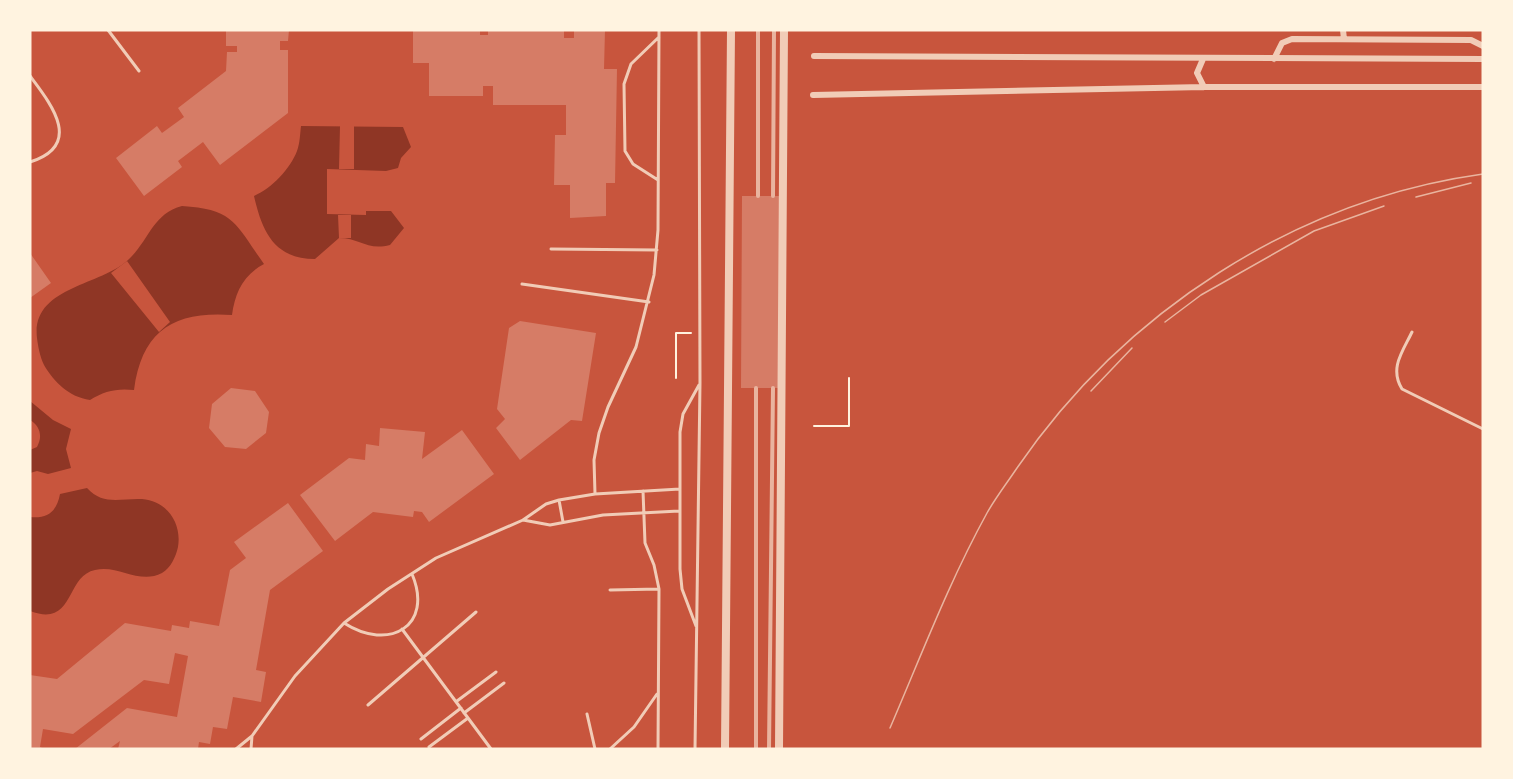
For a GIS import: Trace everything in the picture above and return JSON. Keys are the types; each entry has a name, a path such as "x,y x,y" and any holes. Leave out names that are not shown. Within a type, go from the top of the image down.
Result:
{"street":[{"path":"725,749 730,30"},
{"path":"779,749 784,30"},
{"path":"1321,30 1321,39"},
{"path":"1343,30 1344,39"},
{"path":"1274,59 1280,45 1287,40 1471,40 1483,46"},
{"path":"814,56 1483,59"},
{"path":"1203,59 1197,73 1204,87"},
{"path":"813,95 1204,87 1483,87"}],"lane":[{"path":"108,30 139,71"},
{"path":"595,494 594,460 599,433 636,346 649,302 657,250 659,30"},
{"path":"695,749 700,383 699,30"},
{"path":"658,180 633,164 625,151 624,84 631,64 659,37"},
{"path":"30,76 54,108 59,121 59,134 55,146 45,157 30,162"},
{"path":"551,249 657,250"},
{"path":"522,284 649,302"},
{"path":"1412,332 1396,367 1396,375 1402,389 1483,429"},
{"path":"696,627 682,589 680,432 683,414 700,383"},
{"path":"236,749 252,736 295,676 344,623 388,589 462,544 523,520 546,504 559,500 595,494 680,489"},
{"path":"643,491 645,543 654,565 659,589 658,749"},
{"path":"559,500 563,522"},
{"path":"523,520 550,525 643,513 680,511"},
{"path":"344,623 366,635 376,637 394,634 402,629 416,611 418,600 418,589 412,574"},
{"path":"610,590 659,589"},
{"path":"368,705 476,612"},
{"path":"402,629 491,749"},
{"path":"456,702 496,672"},
{"path":"464,713 504,683"},
{"path":"610,749 634,727 658,693"},
{"path":"421,739 461,708"},
{"path":"587,714 595,749"},
{"path":"429,747 468,718"},
{"path":"251,749 252,736"}],"path":[{"path":"676,378 676,333 700,333"},
{"path":"814,426 849,426 849,378"}],"shaded area":[{"path":"301,126 403,127 411,147 401,158 398,168 386,171 327,169 327,214 366,215 366,211 391,211 404,228 390,245 375,246 339,238 315,259 289,254 272,241 261,221 254,196 274,183 290,164 298,148"},
{"path":"182,206 200,208 224,215 240,229 264,264 241,285 232,315 193,317 164,328 145,352 138,369 134,390 111,391 90,400 75,396 52,377 40,355 37,338 38,321 45,308 70,290 116,269 135,253 164,215"},
{"path":"30,401 53,420 71,429 66,449 71,468 48,474 37,471 30,473 30,450 37,447 40,435 38,428 30,420"},
{"path":"87,488 93,494 106,499 142,499 159,504 171,515 178,530 178,547 174,558 165,571 153,576 137,576 104,569 95,570 85,574 62,607 55,613 44,614 30,611 30,517 42,517 51,513 57,505 60,494"}],"pier":[{"path":"340,126 354,126 354,169 339,169"},
{"path":"338,215 351,215 351,238 339,238"},
{"path":"127,261 170,322 159,332 111,273"}],"building":[{"path":"226,30 289,30 288,41 280,41 280,50 288,50 288,113 220,165 203,142 178,161 182,167 144,196 116,158 157,126 162,133 184,117 178,108 226,71 227,52 237,52 237,46 226,46"},
{"path":"413,30 480,30 480,35 488,35 488,30 564,30 564,38 574,38 574,30 605,30 604,69 617,69 615,183 606,183 606,216 570,218 570,185 554,185 555,135 566,135 566,105 493,105 493,86 483,86 483,96 429,96 429,63 413,63"},
{"path":"742,196 780,196 779,388 741,388"},
{"path":"30,253 51,283 30,298"},
{"path":"520,321 596,333 582,421 571,420 520,460 496,428 505,419 497,409 509,328"},
{"path":"231,388 255,391 269,412 266,433 246,449 225,447 209,428 212,404"},
{"path":"380,428 425,432 422,459 462,430 494,474 429,522 422,512 414,511 413,517 373,512 335,541 300,495 349,458 365,460 366,444 379,446"},
{"path":"288,503 323,551 270,590 256,670 266,672 261,702 233,697 227,729 213,727 210,744 199,742 198,749 118,749 120,741 109,749 75,749 127,708 177,717 188,656 175,653 169,684 144,680 73,734 43,729 40,747 44,749 30,749 30,675 57,679 125,623 171,631 172,625 189,628 190,621 219,626 230,570 246,558 234,542"}],"tram line":[{"path":"890,728 948,592 990,507 1060,412 1109,360 1162,313 1220,272 1281,237 1346,209 1413,188 1483,174"},
{"path":"1416,197 1471,183"},
{"path":"1165,322 1201,295 1314,231 1384,206"},
{"path":"1091,391 1132,348"}],"railway":[{"path":"758,30 758,196"},
{"path":"773,196 774,30"},
{"path":"756,388 756,749"},
{"path":"769,749 773,388"}]}
